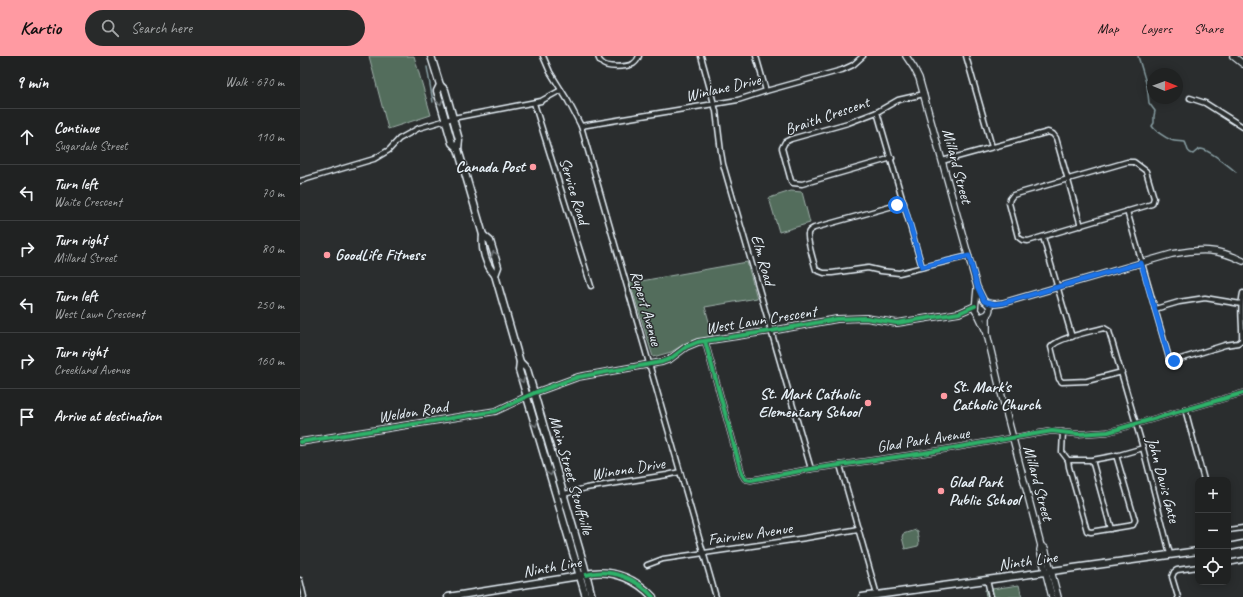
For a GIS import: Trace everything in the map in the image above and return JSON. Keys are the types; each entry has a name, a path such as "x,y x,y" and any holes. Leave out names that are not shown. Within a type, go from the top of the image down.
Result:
{"main road":[{"name":"Main Street Stouffville","path":"431,56 440,85 445,90 460,140 458,149 483,236 482,243 490,269 495,276 520,362 519,370 527,397 592,597"},
{"name":"Main Street Stouffville","path":"440,85 437,91 445,120 452,143 458,149"},
{"name":"Main Street Stouffville","path":"520,362 527,369 534,393 579,576 586,597"},
{"path":"1231,546 1243,544"},
{"name":"Ninth Line","path":"862,597 1195,551"},
{"name":"Ninth Line","path":"450,597 591,573 605,573 618,574 634,580 653,597"}],"street":[{"name":"Rupert Avenue","path":"543,56 550,72 581,126 716,597"},
{"path":"598,56 601,62 605,65 614,67 633,64 638,60 639,56"},
{"name":"Elm Road","path":"701,56 715,105 723,164 810,469"},
{"path":"756,56 766,91"},
{"name":"Winlane Drive","path":"581,126 738,100 842,70 853,65 864,56"},
{"name":"Millard Street","path":"906,56 919,78 977,286 985,302"},
{"path":"966,56 992,147"},
{"path":"1233,56 1243,64"},
{"path":"300,181 374,159 389,150 399,139 419,128 453,118 534,103 541,101 561,90"},
{"name":"Braith Crescent","path":"892,158 802,184 796,184 791,181 782,144 790,139 848,123 877,112 898,100 924,94"},
{"path":"1190,98 1205,103 1243,127"},
{"name":"Service Road","path":"534,103 591,286"},
{"path":"877,112 892,158 922,267"},
{"path":"942,161 1048,132 1053,134 1056,138 1081,226"},
{"path":"1127,162 1134,162 1146,171 1154,198 1152,204 1127,211 1028,241 1022,240 1018,237 1009,203 1013,195 1127,162"},
{"path":"904,203 810,230 808,240 816,270 824,273 832,273 868,268 899,273 969,256"},
{"path":"1127,211 1169,358 1174,361 1225,345 1238,343 1242,340 1241,304 1243,293"},
{"path":"1043,237 1072,337"},
{"path":"1003,303 988,314 978,315 975,310 979,302 1003,303 1172,254 1194,250 1220,252 1243,261"},
{"name":"Millard Street","path":"976,306 977,286"},
{"path":"1155,309 1179,302 1205,298 1241,304"},
{"path":"985,302 990,308 988,314"},
{"name":"West Lawn Crescent","path":"534,393 578,377 662,362 670,359 698,342 837,319 866,318 897,323 958,313 976,306"},
{"name":"West Lawn Crescent","path":"958,313 978,315"},
{"name":"Millard Street","path":"987,334 988,314"},
{"name":"Millard Street","path":"978,315 987,334 1041,546 1040,550 1058,597"},
{"name":"John Davis Gate","path":"1122,372 1087,382 1062,382 1059,379 1051,348 1053,344 1072,337 1104,328 1110,331 1122,372 1143,448 1170,554"},
{"name":"Glad Park Avenue","path":"705,341 742,474 745,479 756,479 810,469 924,453 1052,430 1078,434 1108,432 1243,393"},
{"name":"Weldon Road","path":"300,442 496,411 534,393"},
{"path":"1185,409 1203,477"},
{"path":"1063,432 1062,452 1068,460 1087,531 1091,532 1133,525 1135,520 1116,455"},
{"path":"1068,460 1092,460 1143,448"},
{"path":"1092,460 1111,529"},
{"path":"840,465 877,595"},
{"name":"Winona Drive","path":"560,495 586,488 680,472"},
{"path":"1231,530 1243,528"},
{"name":"Fairview Avenue","path":"647,565 663,559 704,552 731,550 858,529"},
{"path":"1231,562 1243,560"},
{"path":"1178,597 1172,578 1174,572 1177,570 1195,567"},
{"name":"Millard Street","path":"1048,572 1052,597"},
{"path":"300,580 304,597"},
{"path":"987,580 991,597"}],"green space":[{"path":"369,56 414,56 431,115 388,129"},
{"path":"791,191 802,192 810,223 779,232 769,198"},
{"path":"747,262 757,298 705,307 713,336 688,342 671,352 653,357 630,283"},
{"path":"915,530 917,531 918,546 905,549 902,537 903,534"},
{"path":"1019,585 1022,597 986,597 985,590"}],"waterway":[{"path":"1138,56 1147,86 1149,103 1155,111 1154,123 1152,126 1153,128 1171,140 1185,142 1188,151 1193,154 1201,149 1209,152 1236,172"},
{"path":"427,67 433,102"}],"cycle path":[{"path":"300,442 496,411 534,393 578,377 662,362 670,359 686,347 698,342 837,319 866,318 897,323 959,313 975,306"},
{"path":"705,341 742,474 745,479 751,480 811,469 924,453 1052,431 1078,434 1108,432 1243,393"},
{"path":"586,575 605,573 623,576 639,585 653,597"}],"place":[{"name":"Canada Post","path":"533,167"},
{"name":"GoodLife Fitness","path":"327,255"},
{"name":"St. Mark's Catholic Church","path":"944,396"},
{"name":"St. Mark Catholic Elementary School","path":"868,403"},
{"name":"Glad Park Public School","path":"941,491"}],"route":[{"path":"897,205 904,203 922,267 969,256 977,286 984,301 995,304 1003,303 1141,263 1169,358 1174,361"}]}
